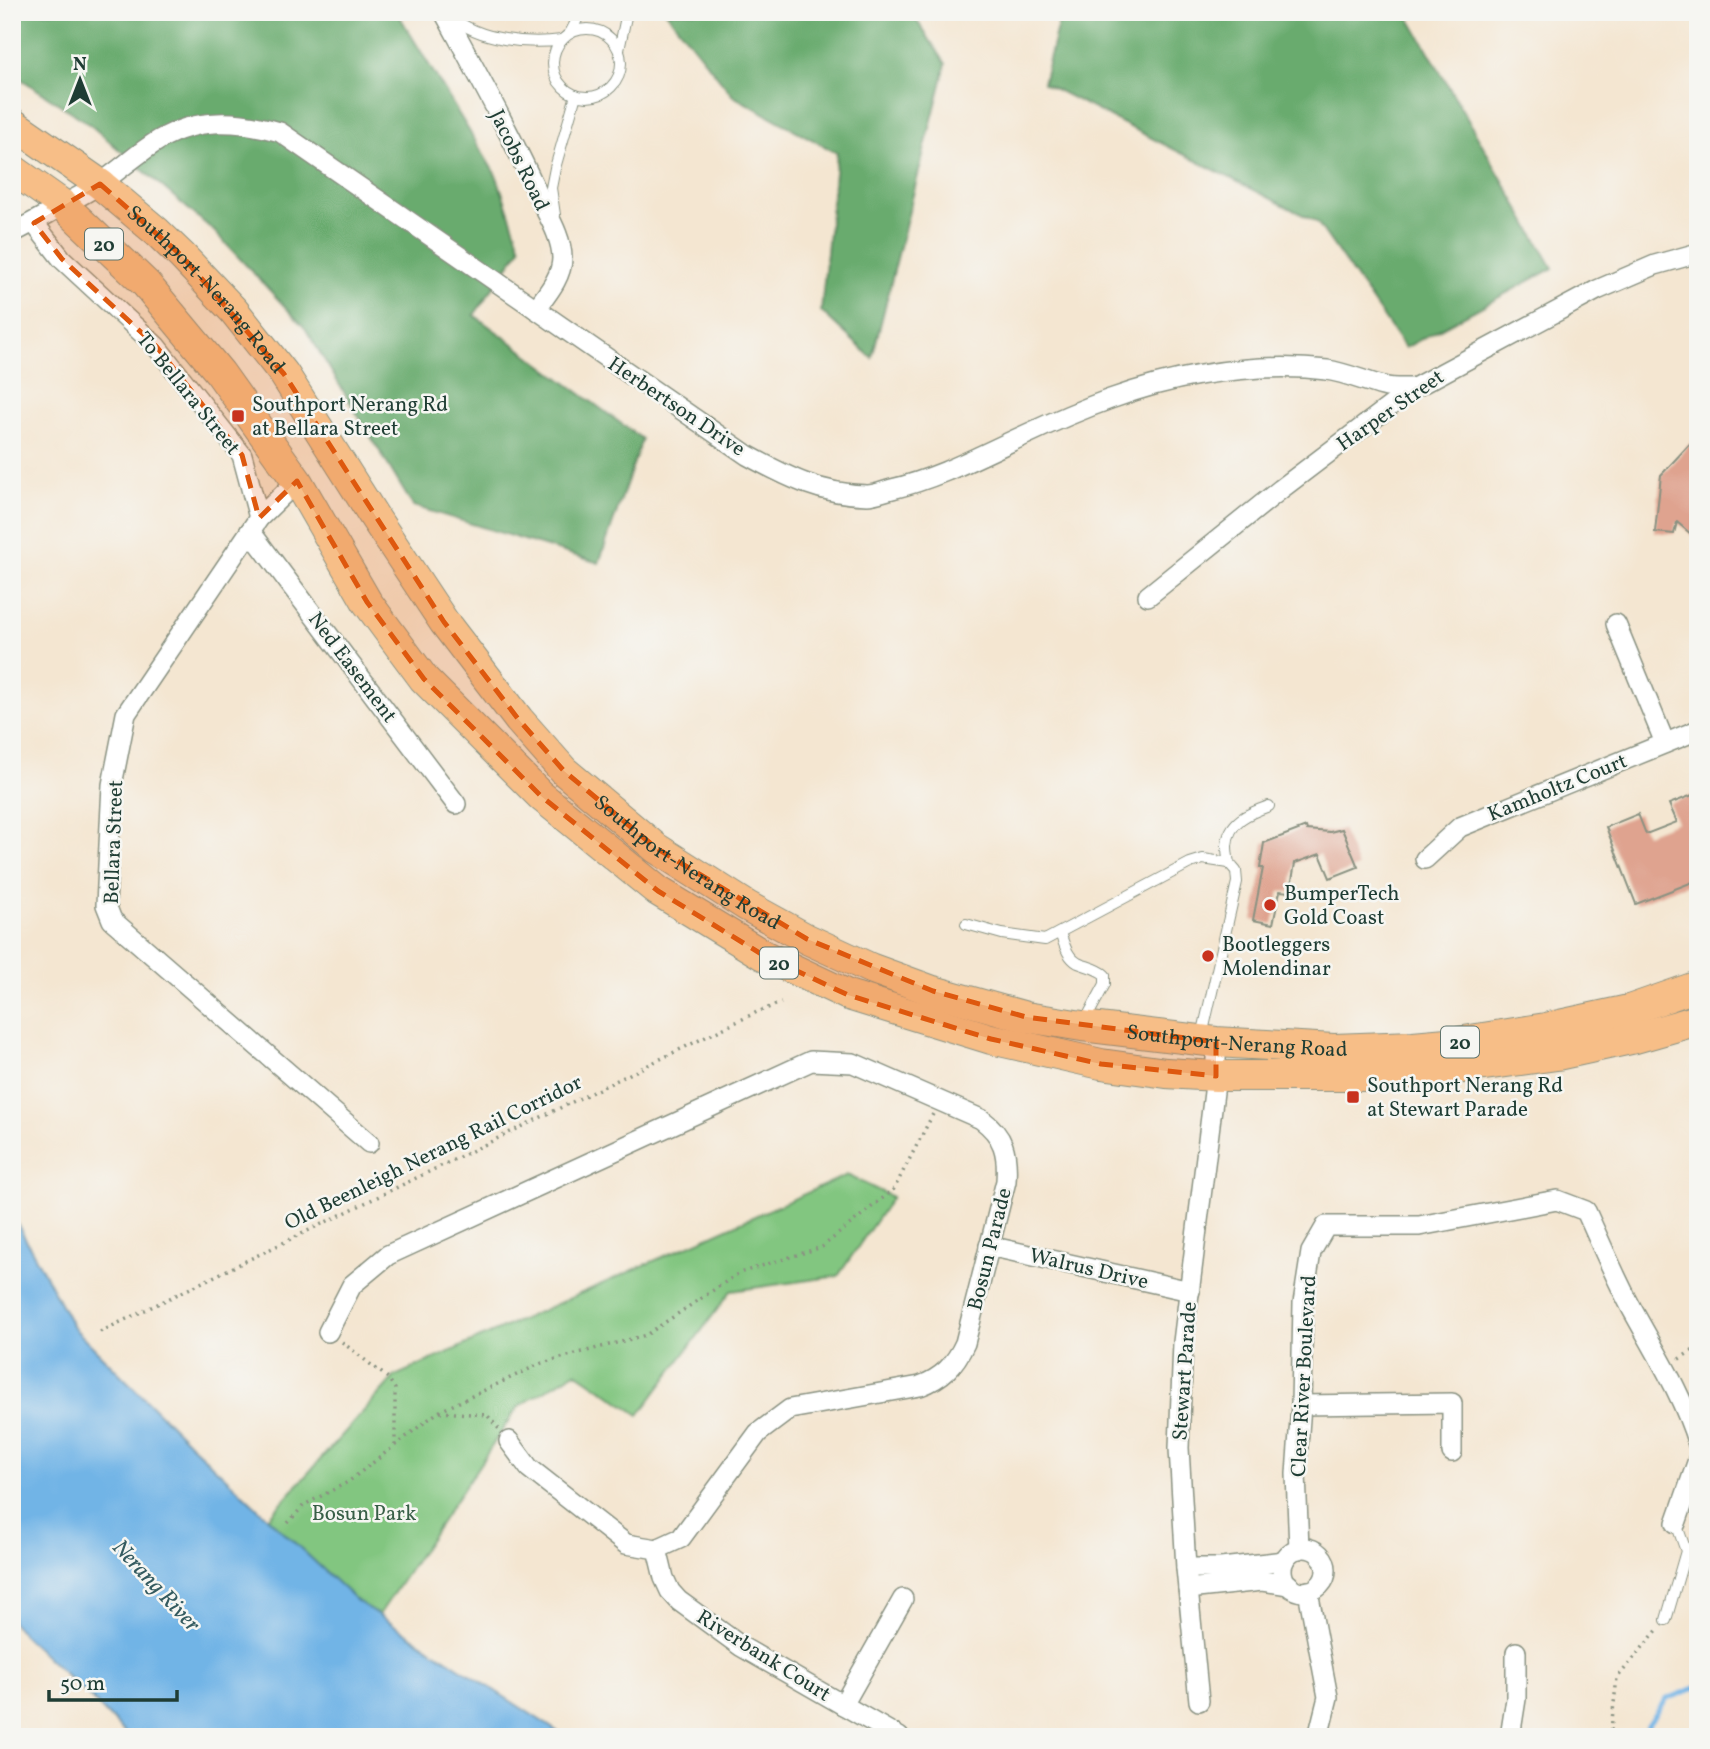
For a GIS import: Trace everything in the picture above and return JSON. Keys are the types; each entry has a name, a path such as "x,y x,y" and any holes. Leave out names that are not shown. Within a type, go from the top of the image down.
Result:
{"main road":[{"name":"Southport-Nerang Road","path":"12,123 100,184 157,232 234,311 284,374 444,622 539,744 564,771 656,848 747,906 807,939 870,968 933,991 1026,1017 1208,1041 1334,1049 1413,1046 1503,1036 1629,1010 1698,986"},
{"name":"Southport-Nerang Road","path":"12,169 63,205 146,284 220,373 297,481 367,602 424,678 541,796 658,891 763,955 848,995 991,1039 1038,1051 1167,1073 1216,1076 1381,1076 1464,1068 1557,1055 1635,1038 1698,1020"}],"street":[{"name":"Jacobs Road","path":"444,14 494,105 562,250 559,273 536,309"},
{"name":"Herbertson Drive","path":"12,233 100,184 159,140 187,128 209,122 229,122 256,125 280,132 747,455 788,477 828,491 870,495 917,483 1092,405 1145,387 1198,375 1242,369 1328,370 1385,387 1414,388"},
{"name":"To Bellara Street","path":"34,223 62,259 156,346 242,455 255,525"},
{"name":"Harper Street","path":"1148,596 1281,489 1414,388 1597,290 1656,265 1698,253"},
{"name":"Bellara Street","path":"297,481 255,525 126,714 113,785 106,905 112,920 369,1143"},
{"name":"Ned Easement","path":"255,525 456,804"},
{"path":"1616,624 1665,743"},
{"name":"Kamholtz Court","path":"1425,859 1460,827 1698,730"},
{"name":"Stewart Parade","path":"1199,1701 1186,1568 1179,1448 1183,1342 1216,1076 1208,1041"},
{"name":"Bosun Parade","path":"328,1332 352,1285 388,1255 811,1061 853,1063 981,1119 993,1128 1006,1156 1006,1181 965,1343 953,1364 932,1382 920,1387 790,1409 758,1433 681,1538 657,1549"},
{"name":"Clear River Boulevard","path":"1291,1555 1301,1405 1303,1303 1311,1252 1326,1226 1419,1226 1557,1200 1586,1211 1631,1306 1685,1408 1698,1444"},
{"name":"Walrus Drive","path":"989,1245 1190,1291"},
{"path":"1301,1405 1452,1403 1452,1452"},
{"path":"509,1441 528,1468 626,1544 657,1549"},
{"path":"1676,1523 1698,1460"},
{"name":"Riverbank Court","path":"657,1549 664,1578 679,1601 742,1647 899,1737"},
{"path":"1186,1568 1221,1568 1312,1550 1322,1559 1326,1572 1320,1584 1308,1591 1262,1581 1188,1589"},
{"path":"1289,1586 1283,1574 1291,1555"},
{"path":"1308,1591 1328,1697 1318,1737"},
{"path":"843,1705 903,1599"},
{"path":"1510,1737 1516,1699 1516,1652"}],"lane":[{"path":"444,14 465,27 510,40 537,42 566,37 583,29 598,31 610,38 619,50 621,69 612,86 596,96 576,95 564,88 554,72 554,52 566,37 581,12"},
{"path":"619,50 627,12"},
{"path":"550,221 555,215 551,188 555,168 576,95"},
{"path":"1208,1041 1237,882 1236,871 1229,863 1227,845 1234,824 1250,813 1269,806"},
{"path":"966,924 1002,934 1045,940 1190,863 1203,859 1229,863"},
{"path":"1060,933 1066,949 1077,962 1105,975 1105,984 1082,1026"},
{"path":"1665,1620 1686,1551 1676,1523"}],"path":[{"name":"Old Beenleigh Nerang Rail Corridor","path":"100,1332 745,1018 781,1003"},
{"path":"288,1523 304,1505 348,1482 438,1412 542,1363 646,1335 739,1273 822,1247 894,1189 940,1100"},
{"path":"328,1332 388,1378 395,1389 395,1445"},
{"path":"438,1412 487,1415 509,1441"},
{"path":"1610,1737 1618,1678 1665,1620"}],"highlighted area":[{"path":"100,184 182,256 284,374 444,622 519,720 564,771 656,848 807,939 933,991 1026,1017 1216,1042 1216,1076 1101,1064 991,1039 848,995 763,955 658,891 541,796 424,679 367,602 297,481 259,518 242,455 156,346 62,259 34,223"}],"green space":[{"path":"12,12 397,12 497,177 521,248 474,315 642,439 599,563 413,506 305,328 214,231 88,123 12,73"},
{"path":"666,12 911,12 946,64 872,358 821,311 837,153 733,96"},
{"path":"1061,12 1406,12 1553,268 1405,348 1317,222 1043,83"},
{"name":"Bosun Park","path":"847,1175 892,1197 838,1276 731,1291 639,1415 576,1372 518,1407 379,1615 357,1601 268,1518 395,1376"}],"water":[{"name":"Nerang River","path":"12,1214 73,1327 268,1518 357,1601 566,1737 129,1737 12,1622"}],"building":[{"path":"1698,435 1698,540 1677,522 1674,534 1655,532 1661,475"},
{"path":"1698,793 1698,880 1636,904 1606,827 1638,814 1646,834 1677,822 1669,804"},
{"path":"1306,827 1307,830 1330,832 1342,829 1358,867 1330,878 1320,854 1295,863 1290,892 1280,891 1273,924 1253,920 1263,868 1260,868 1264,843"}],"waterway":[{"path":"1645,1737 1648,1725 1667,1699 1698,1687"}],"place":[{"name":"Southport Nerang Rd at Bellara Street","path":"238,416"},
{"name":"BumperTech Gold Coast","path":"1270,905"},
{"name":"Bootleggers Molendinar","path":"1208,956"},
{"name":"Southport Nerang Rd at Stewart Parade","path":"1353,1097"}]}
